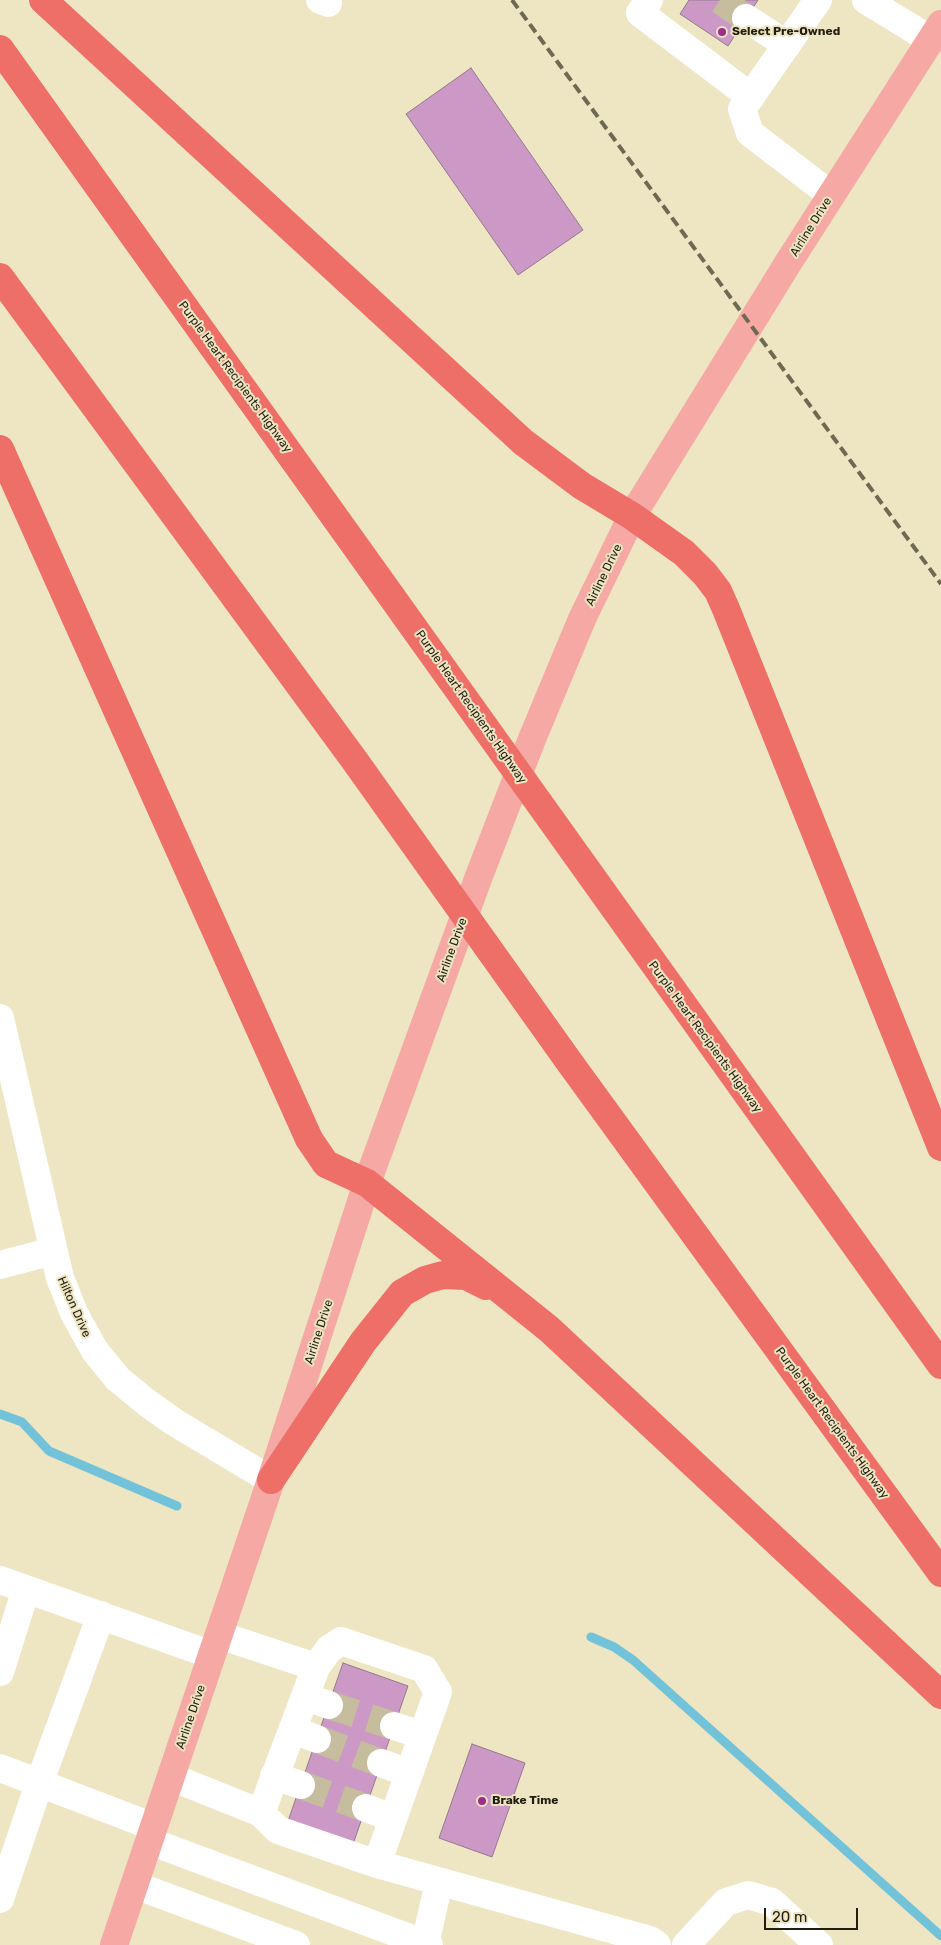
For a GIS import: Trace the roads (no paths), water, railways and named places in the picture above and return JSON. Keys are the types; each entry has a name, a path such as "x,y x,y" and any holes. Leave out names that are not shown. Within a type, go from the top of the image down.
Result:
{"highway":[{"path":"43,0 523,442 582,486 632,516 684,553 705,574 718,591 941,1146"},
{"name":"Purple Heart Recipients Highway","path":"0,49 941,1365"},
{"name":"Purple Heart Recipients Highway","path":"0,277 355,761 570,1063 941,1573"},
{"path":"0,449 309,1139 326,1164 367,1183 549,1329 941,1695"},
{"path":"271,1480 383,1315 402,1293 425,1280 443,1275 466,1276 484,1284 549,1329"}],"main road":[{"name":"Airline Drive","path":"114,1945 271,1480 367,1183 479,876 532,739 582,619 632,516 936,32"}],"street":[{"path":"649,0 640,13 751,97"},
{"path":"818,0 742,109 750,133 832,195"},
{"path":"866,0 936,32"},
{"path":"746,18 787,45"},
{"name":"Hilton Drive","path":"0,1018 60,1278 74,1313 95,1351 118,1379 174,1422 271,1480"},
{"path":"0,1265 53,1251"},
{"path":"0,1580 101,1615 216,1645 316,1667"},
{"path":"0,1672 26,1589"},
{"path":"0,1899 39,1784 101,1615"},
{"path":"261,1813 274,1776 305,1734 317,1701 316,1667 329,1649 341,1641 424,1669 438,1692 377,1864"},
{"path":"394,1726 422,1735"},
{"path":"381,1763 409,1772"},
{"path":"0,1768 152,1834 427,1944 439,1882"},
{"path":"274,1776 300,1785"},
{"path":"171,1777 261,1813 278,1830 377,1864 650,1940 657,1945"},
{"path":"366,1808 392,1818"},
{"path":"135,1886 296,1945"},
{"path":"686,1945 726,1902 748,1895 772,1902 818,1945"}],"waterway":[{"path":"0,1414 22,1422 49,1451 177,1506"},
{"path":"591,1637 614,1647 633,1660 941,1936"}],"tunnel":[{"path":"720,0 746,18"},
{"path":"329,1705 394,1726"},
{"path":"317,1739 381,1763"},
{"path":"301,1785 366,1808"}],"railway":[{"path":"512,0 941,584"}],"place":[{"name":"Select Pre-Owned","path":"722,32"},
{"name":"Brake Time","path":"482,1801"}]}
